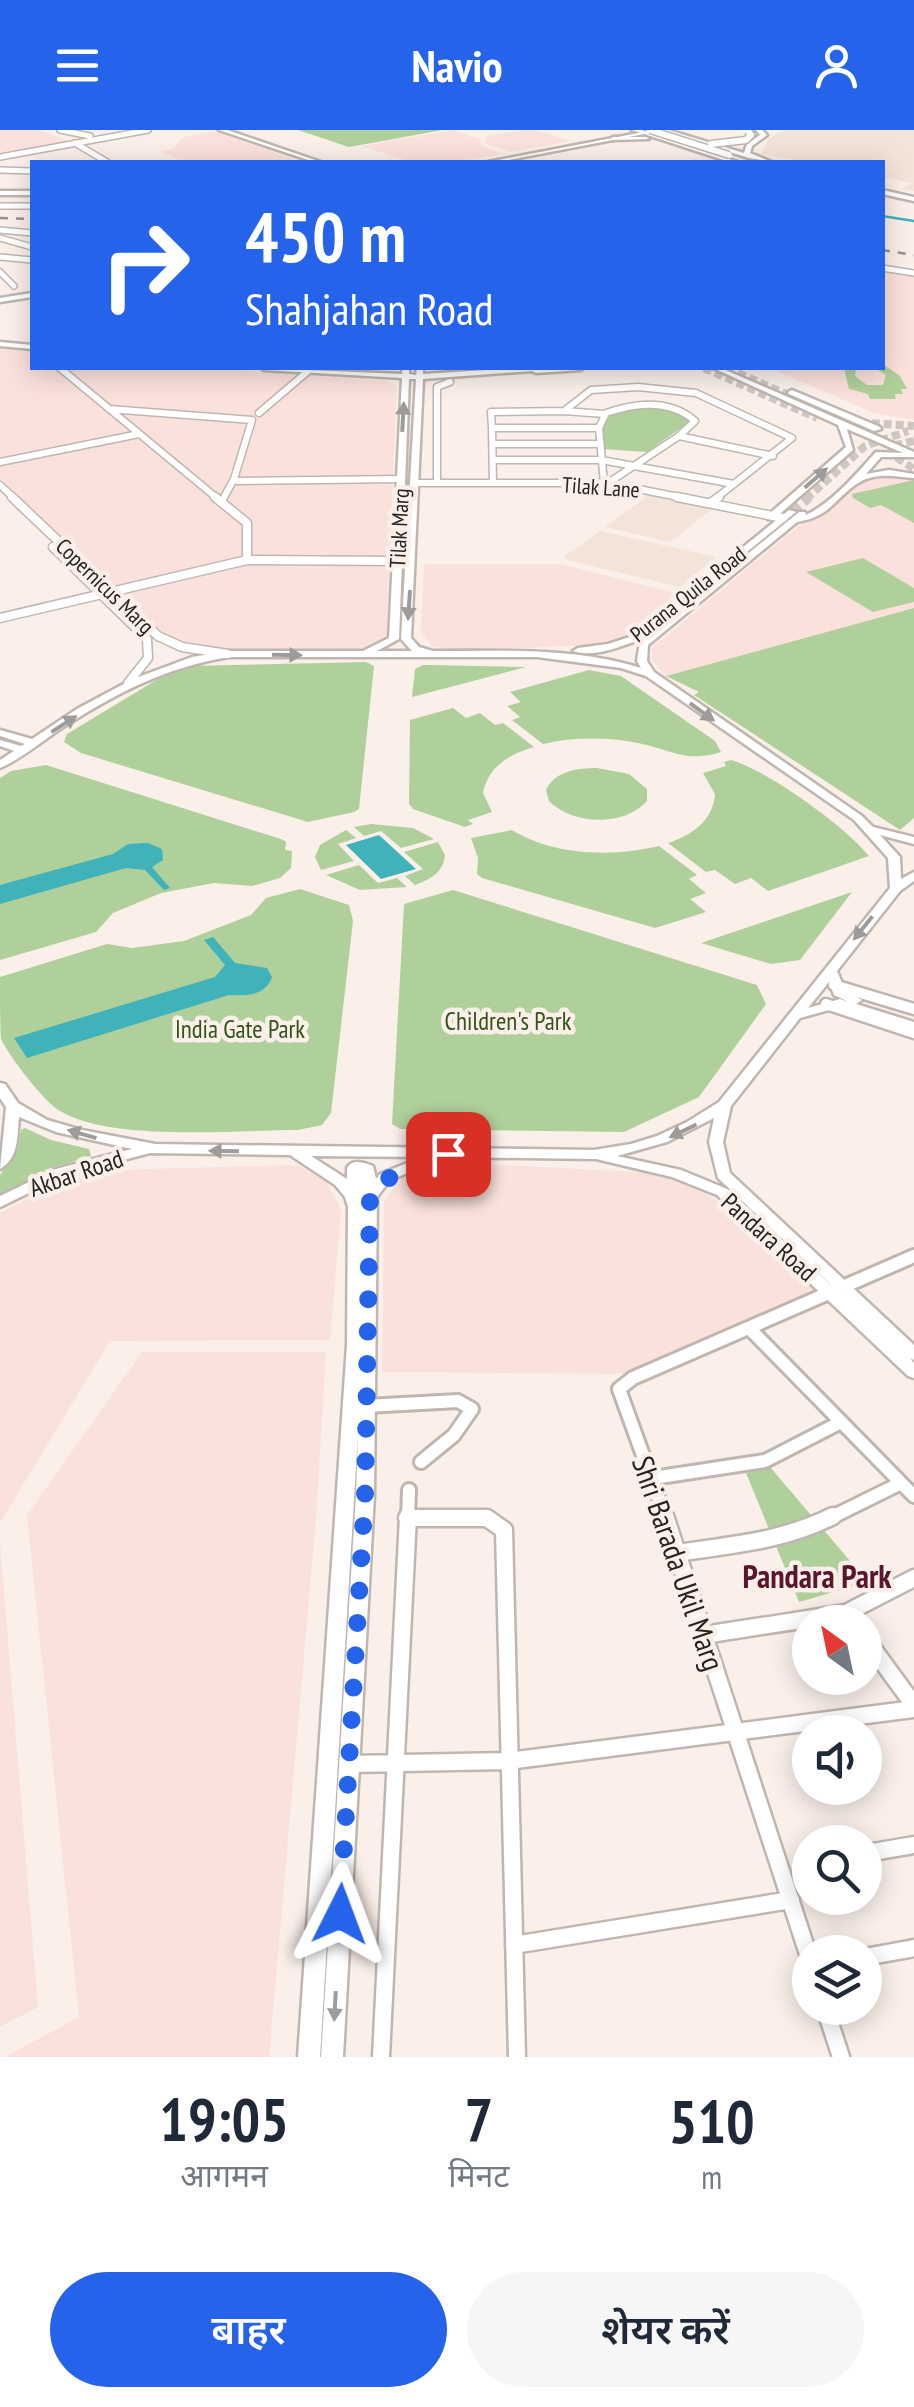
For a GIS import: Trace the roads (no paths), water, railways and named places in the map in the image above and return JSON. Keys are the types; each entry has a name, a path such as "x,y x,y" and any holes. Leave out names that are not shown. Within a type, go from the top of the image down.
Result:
{"highway":[{"path":"661,130 748,160"},
{"path":"603,138 614,134 667,141 741,142 751,136 746,130"},
{"path":"642,131 688,140 729,158"},
{"path":"642,131 729,158"},
{"path":"642,131 729,158"},
{"path":"750,160 749,145 761,132 772,131"},
{"path":"885,192 914,198"}],"main road":[{"path":"222,130 312,160"},
{"path":"234,130 322,160"},
{"path":"500,160 614,134 661,130"},
{"path":"488,160 642,131"},
{"path":"0,194 30,194"},
{"path":"0,300 30,296"},
{"path":"0,344 30,347"},
{"path":"286,370 406,375 534,370"},
{"path":"419,375 508,370"},
{"path":"720,370 914,454"},
{"path":"737,370 853,418 914,454"},
{"name":"Tilak Marg","path":"347,656 369,652 394,639 406,375"},
{"name":"Tilak Marg","path":"419,375 406,639 416,648 444,655"},
{"path":"818,418 839,423 853,418"},
{"path":"786,518 808,519 889,447 859,438 850,448 839,423"},
{"name":"Purana Quila Road","path":"650,674 643,644 786,518 850,448"},
{"path":"877,456 914,454"},
{"path":"856,478 891,473 914,476"},
{"name":"Purana Quila Road","path":"537,654 620,645 636,638 786,518"},
{"path":"620,645 642,650"},
{"path":"0,765 128,683 172,664 228,654 537,654 592,659 650,674 870,827 914,841"},
{"path":"0,732 29,746"},
{"path":"0,743 29,746"},
{"path":"870,827 894,858 896,888"},
{"path":"0,1087 6,1109 88,1137 155,1149 293,1152 362,1160 448,1154 594,1155 648,1147 691,1128 724,1105 800,1014 830,969 896,888 914,876"},
{"path":"830,969 834,984 845,996 914,1017"},
{"path":"800,1014 840,1002 914,1029"},
{"name":"Pandara Road","path":"724,1105 716,1142 724,1175 914,1372"},
{"name":"Akbar Road","path":"0,1164 8,1153 6,1109"},
{"name":"Akbar Road","path":"0,1202 61,1172 155,1149"},
{"path":"293,1152 328,1170 362,1196"},
{"path":"309,2057 362,1196 396,1172 448,1154"},
{"name":"Pandara Road","path":"594,1155 676,1173 722,1192 914,1354"},
{"path":"332,2057 366,1406 362,1160"}],"street":[{"path":"60,130 80,137"},
{"path":"72,142 80,137 148,130"},
{"path":"4,157 119,132"},
{"path":"72,142 104,160"},
{"path":"4,157 30,170"},
{"path":"0,170 30,171"},
{"path":"0,206 30,206"},
{"path":"0,227 30,231"},
{"path":"4,249 30,232"},
{"path":"18,240 30,246"},
{"path":"4,249 30,257"},
{"path":"885,268 914,273"},
{"path":"0,272 14,286 0,288"},
{"path":"62,370 248,523 247,560"},
{"path":"259,414 307,372"},
{"path":"437,483 436,387 450,382"},
{"path":"564,411 591,390 638,387 693,392 792,438 712,502"},
{"path":"491,398 493,483"},
{"path":"491,412 605,414 634,406 679,410 694,421 679,436 606,483 599,444 599,428 605,414"},
{"path":"106,408 252,420 246,430 237,481 223,499"},
{"path":"418,423 437,423"},
{"path":"492,428 599,428"},
{"path":"0,462 139,434"},
{"path":"679,436 773,456"},
{"path":"494,444 599,444"},
{"path":"494,460 601,460 734,484"},
{"path":"237,481 401,479"},
{"name":"Tilak Lane","path":"416,483 606,483 786,518"},
{"name":"Copernicus Marg","path":"0,485 152,638 228,654"},
{"name":"Copernicus Marg","path":"0,495 107,594"},
{"path":"0,618 247,560 397,561"},
{"name":"Copernicus Marg","path":"128,683 148,658 152,638"},
{"path":"834,984 914,1009"},
{"name":"Shri Barada Ukil Marg","path":"802,1935 653,1478 619,1389 632,1378 751,1330 914,1256"},
{"path":"751,1330 914,1496"},
{"path":"366,1406 458,1401 472,1409 454,1435 421,1462"},
{"path":"653,1478 765,1460 841,1422"},
{"path":"677,1553 796,1533 828,1522 901,1483"},
{"path":"381,2057 408,1490"},
{"path":"407,1518 487,1518 504,1530 517,2057"},
{"path":"871,1605 914,1578"},
{"path":"704,1635 792,1625"},
{"path":"349,1764 508,1761 914,1707 882,1662"},
{"path":"882,1849 914,1844"},
{"path":"514,1945 791,1900"},
{"path":"882,1953 914,1948"},
{"path":"831,2025 841,2057"}],"water":[{"path":"379,835 416,869 381,879 346,845"},
{"path":"148,843 162,849 163,860 152,867 170,888 164,890 145,870 126,868 0,904 0,885 113,854 128,844"},
{"path":"213,937 235,963 267,968 272,977 265,988 248,995 229,995 27,1058 14,1038 215,977 225,965 204,940"}],"waterway":[{"path":"885,216 914,221"}],"tunnel":[{"path":"709,370 817,418"},
{"path":"738,373 850,422 914,426"},
{"path":"806,499 865,446 908,431"},
{"path":"914,441 897,445 890,453 914,469"},
{"path":"792,512 809,497"}],"railway":[{"path":"0,218 30,219"},
{"path":"885,250 914,255"}],"district":[{"name":"Pandara Park","path":"817,1576"}],"park label":[{"name":"Children's Park","path":"508,1021"},
{"name":"India Gate Park","path":"240,1029"}]}
